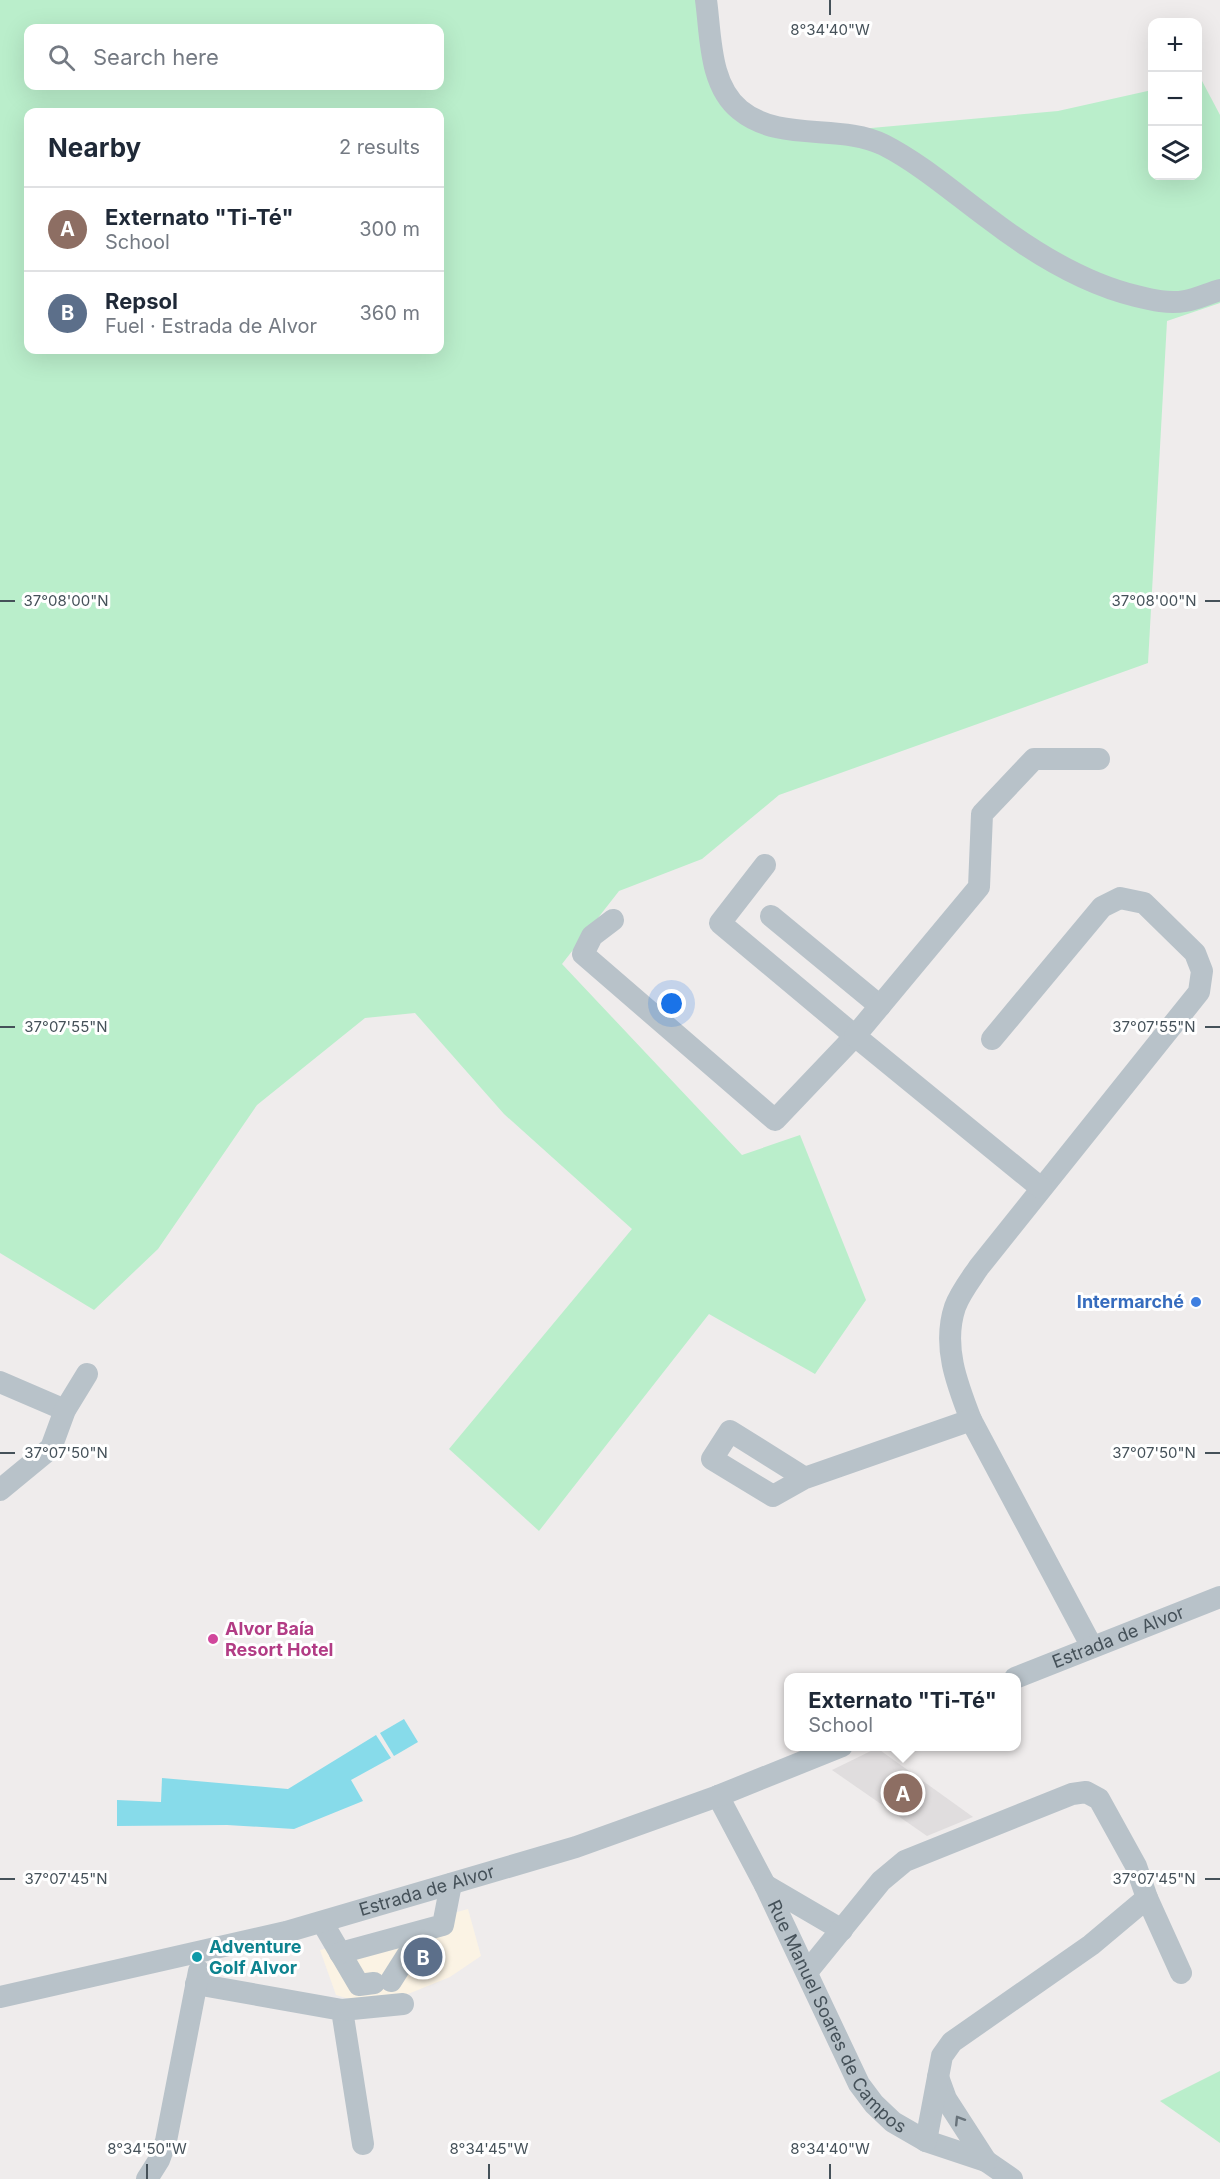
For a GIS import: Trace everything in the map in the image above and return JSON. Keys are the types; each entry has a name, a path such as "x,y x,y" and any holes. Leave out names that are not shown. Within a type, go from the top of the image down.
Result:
{"street":[{"path":"706,0 717,74 724,92 738,109 757,122 786,129 834,133 882,144 933,177 991,221 1051,261 1114,291 1156,301 1185,301 1220,290"},
{"path":"613,920 592,936 584,954 774,1120 855,1036 979,887 982,814 1034,759 1099,759"},
{"path":"765,865 720,923 1041,1188"},
{"path":"992,1039 1102,907 1120,898 1144,903 1195,953 1202,971 1199,992 979,1267 955,1307 949,1347 958,1385 971,1420 1092,1647"},
{"path":"771,916 880,1006"},
{"path":"0,1490 51,1448 65,1410 87,1374"},
{"path":"0,1382 65,1410"},
{"path":"805,1478 971,1420"},
{"name":"Estrada de Alvor","path":"1021,1675 1220,1597"},
{"name":"Estrada de Alvor","path":"0,1997 322,1922 576,1847 718,1796 830,1751"},
{"path":"807,1972 881,1881 905,1861 1072,1794 1086,1792 1099,1799 1136,1866 1147,1898 1181,1973"},
{"name":"Rue Manuel Soares de Campos","path":"718,1796 765,1885 859,2084 874,2104 893,2122 926,2141 986,2161 1012,2179"},
{"path":"322,1922 358,1985 383,1982 427,1940 451,1884"},
{"path":"765,1885 842,1930"},
{"path":"926,2141 942,2056 952,2042 1091,1945 1147,1898"},
{"path":"340,1953 427,1940"},
{"path":"147,2179 159,2160 166,2141 202,1951"},
{"path":"196,1984 342,2010 403,2004"},
{"path":"342,2010 363,2144"},
{"path":"938,2077 946,2099 986,2161"}],"shaded area":[{"path":"871,1751 881,1751 973,1817 927,1836 832,1770"},
{"path":"468,1909 481,1956 450,1977 393,2000 352,2000 336,1995 320,1950"}],"green space":[{"path":"0,0 714,0 725,74 739,99 766,115 849,130 1058,111 1148,91 1148,180 1202,180 1202,81 1220,115 1220,303 1167,321 1148,663 779,795 702,859 619,891 562,964 742,1155 800,1135 866,1300 815,1374 709,1314 539,1531 449,1449 632,1229 504,1114 415,1013 365,1018 257,1105 158,1249 94,1310 0,1253"},
{"path":"1220,2071 1220,2143 1160,2101"}],"water":[{"path":"404,1719 418,1742 394,1756 380,1733"},
{"path":"376,1735 391,1758 351,1780 363,1801 294,1829 227,1825 117,1826 117,1800 161,1802 162,1778 288,1789"}],"tunnel":[{"path":"410,1951 430,1943"}],"place":[{"name":"Intermarché","path":"1196,1302"},
{"name":"Alvor Baía Resort Hotel","path":"213,1639"},
{"name":"Externato \"Ti-Té\"","path":"903,1793"},
{"name":"Adventure Golf Alvor","path":"197,1957"},
{"name":"Repsol","path":"423,1957"}]}
